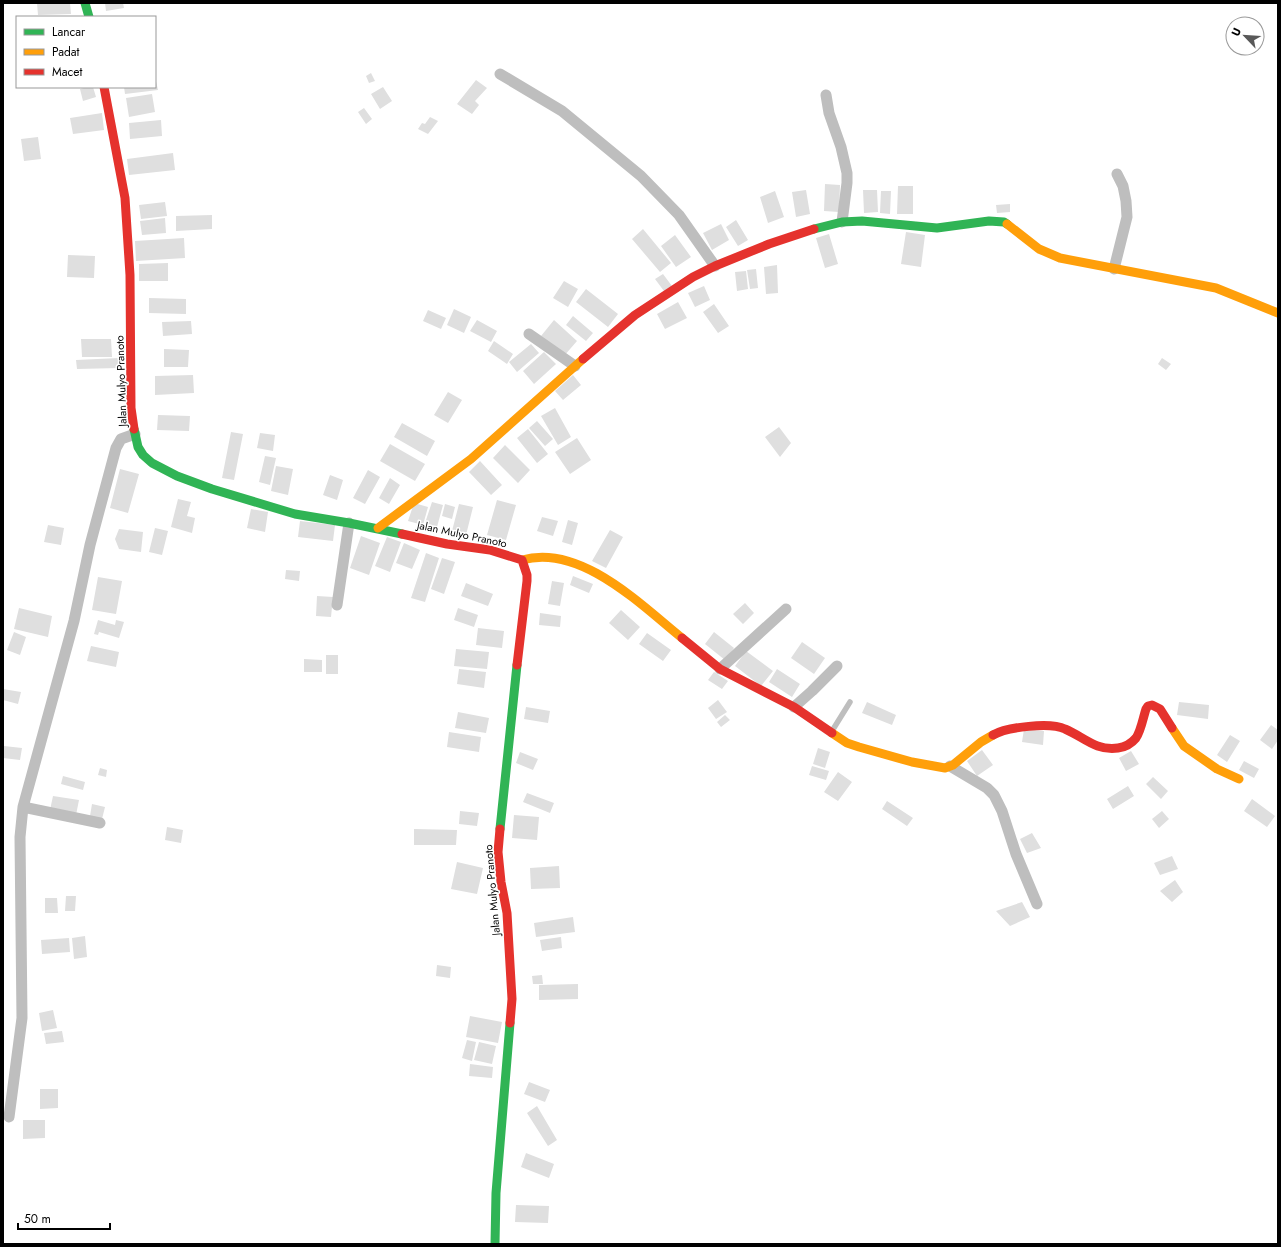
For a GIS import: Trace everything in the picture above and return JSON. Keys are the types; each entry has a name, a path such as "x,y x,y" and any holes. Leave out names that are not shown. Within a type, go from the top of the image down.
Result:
{"street":[{"path":"85,3 89,16"},
{"path":"500,74 562,112 642,176 679,215 715,266"},
{"name":"Jalan Mulyo Pranoto","path":"104,88 125,198 130,276 131,408 138,447 143,455 152,463 177,476 212,489 295,514 349,522 446,544 490,550 522,560 527,575 527,581 501,808 498,852 501,882 507,913 512,999 496,1193 495,1244"},
{"path":"826,95 829,113 841,148 847,173 848,182 842,222"},
{"path":"1114,268 1127,217 1123,186 1117,174"},
{"path":"378,528 471,459 575,366 635,316 693,278 715,266 802,232 842,222 862,221 937,228 989,221 1004,222 1040,249 1060,258 1216,288 1278,313"},
{"path":"529,334 575,366"},
{"path":"9,1117 22,1018 20,837 23,807 74,621 90,545 116,448 121,439 135,434"},
{"path":"337,605 349,522"},
{"path":"522,560 532,556 545,556 575,563 598,573 622,590 720,669 794,707 831,733 853,745 896,758 945,768 953,765 981,742 998,732 1016,727 1054,726 1064,728 1098,747 1109,749 1128,746 1137,737 1146,709 1148,706 1152,705 1160,709 1184,746 1217,768 1239,779"},
{"path":"720,669 786,609"},
{"path":"794,707 837,666"},
{"path":"950,766 987,788 994,795 1002,811 1016,854 1037,904"},
{"path":"23,807 100,823"}],"lane":[{"path":"831,733 850,702"}],"building":[{"path":"37,3 70,3 71,14 38,15"},
{"path":"105,3 123,3 124,8 106,11"},
{"path":"371,73 375,81 369,83 366,76"},
{"path":"476,80 487,88 475,101 479,105 472,114 457,104"},
{"path":"156,81 158,90 125,94 124,88 156,88"},
{"path":"383,87 392,101 380,109 371,94"},
{"path":"93,88 96,97 83,101 80,89"},
{"path":"152,94 155,112 129,117 126,98"},
{"path":"364,108 372,119 366,124 358,112"},
{"path":"102,113 104,130 73,134 70,118"},
{"path":"430,117 438,121 428,134 418,129 422,123 425,124"},
{"path":"161,120 162,136 130,139 129,123"},
{"path":"38,137 41,159 24,161 21,139"},
{"path":"173,153 175,170 129,175 127,159"},
{"path":"825,184 840,185 839,212 824,211"},
{"path":"898,186 913,186 913,214 897,214"},
{"path":"806,190 810,214 796,217 792,192"},
{"path":"863,190 877,190 878,212 864,213"},
{"path":"775,191 784,217 768,223 760,197"},
{"path":"881,191 891,191 890,214 880,213"},
{"path":"165,202 167,216 141,219 139,205"},
{"path":"1010,204 1010,212 997,213 996,205"},
{"path":"212,215 212,229 176,231 176,216"},
{"path":"165,218 166,233 142,235 140,221"},
{"path":"736,220 748,240 738,246 726,227"},
{"path":"721,224 729,240 712,250 703,233"},
{"path":"643,229 671,263 660,272 632,239"},
{"path":"906,232 925,235 921,267 901,264"},
{"path":"829,234 838,264 825,268 816,238"},
{"path":"675,235 691,257 676,267 661,246"},
{"path":"184,238 185,258 136,261 135,241"},
{"path":"68,255 95,256 94,278 67,277"},
{"path":"168,263 168,281 139,281 139,264"},
{"path":"777,265 778,293 766,294 764,267"},
{"path":"756,269 758,288 750,289 747,270"},
{"path":"746,271 748,289 737,291 735,272"},
{"path":"663,274 672,286 664,291 655,279"},
{"path":"564,281 578,289 568,307 553,298"},
{"path":"704,286 710,300 695,307 688,293"},
{"path":"586,289 618,314 608,327 576,302"},
{"path":"149,298 186,299 186,314 149,313"},
{"path":"678,302 687,318 665,329 657,314"},
{"path":"714,304 729,326 718,333 703,312"},
{"path":"454,309 471,317 464,333 447,325"},
{"path":"428,310 446,318 441,329 423,321"},
{"path":"573,316 593,333 586,341 566,325"},
{"path":"477,320 497,331 491,342 470,331"},
{"path":"554,320 577,341 564,356 541,336"},
{"path":"191,321 192,334 163,336 162,322"},
{"path":"81,339 111,339 112,357 82,357"},
{"path":"494,341 513,354 507,364 488,351"},
{"path":"531,344 539,353 517,372 509,362"},
{"path":"164,349 189,350 188,367 164,367"},
{"path":"544,352 556,364 534,384 523,371"},
{"path":"119,358 119,368 77,369 76,360"},
{"path":"1162,358 1171,364 1166,370 1158,364"},
{"path":"193,375 194,393 155,395 155,376"},
{"path":"573,375 581,385 563,400 555,391"},
{"path":"448,392 462,400 448,423 434,415"},
{"path":"555,408 571,437 558,445 541,416"},
{"path":"158,415 190,416 189,431 157,430"},
{"path":"537,421 553,439 545,446 529,428"},
{"path":"402,423 435,441 427,456 394,437"},
{"path":"779,427 791,443 780,457 765,437"},
{"path":"528,429 548,454 537,463 517,438"},
{"path":"231,432 243,434 234,480 222,478"},
{"path":"260,433 275,435 273,451 257,448"},
{"path":"577,438 591,460 570,474 555,452"},
{"path":"390,444 425,464 415,481 380,461"},
{"path":"505,445 530,470 518,483 493,458"},
{"path":"265,456 276,458 270,485 259,482"},
{"path":"480,461 502,485 491,495 469,472"},
{"path":"276,466 293,469 288,495 271,491"},
{"path":"120,469 139,474 128,513 110,508"},
{"path":"368,470 380,477 365,504 353,498"},
{"path":"330,475 343,480 337,500 323,495"},
{"path":"390,478 400,485 389,504 379,498"},
{"path":"178,499 191,502 187,516 195,518 192,533 171,527"},
{"path":"497,500 516,505 506,540 487,535"},
{"path":"432,502 443,505 437,527 425,523"},
{"path":"414,503 428,507 423,525 408,521"},
{"path":"445,504 455,507 452,519 442,516"},
{"path":"459,504 473,507 466,535 452,531"},
{"path":"251,509 268,512 265,532 247,528"},
{"path":"542,517 558,521 553,536 537,531"},
{"path":"568,520 578,523 572,545 562,542"},
{"path":"300,521 335,525 333,541 298,537"},
{"path":"48,525 64,528 61,545 44,542"},
{"path":"155,528 168,531 162,555 149,552"},
{"path":"119,529 143,532 141,552 119,549 115,539"},
{"path":"610,530 623,537 606,568 592,561"},
{"path":"361,536 380,543 369,575 350,568"},
{"path":"387,537 401,542 390,572 375,566"},
{"path":"404,543 420,550 412,569 396,563"},
{"path":"426,553 439,558 425,602 411,598"},
{"path":"442,558 455,562 444,594 431,589"},
{"path":"286,570 300,571 299,581 285,579"},
{"path":"573,576 593,584 589,593 570,585"},
{"path":"98,577 122,581 116,614 92,610"},
{"path":"552,581 564,583 560,606 548,604"},
{"path":"466,583 493,594 488,606 461,596"},
{"path":"317,596 333,597 331,617 316,616"},
{"path":"745,603 754,613 743,624 733,614"},
{"path":"19,608 52,616 48,637 14,629"},
{"path":"458,608 478,615 474,627 454,620"},
{"path":"621,610 640,627 628,640 609,623"},
{"path":"540,613 561,616 560,627 539,625"},
{"path":"98,620 115,625 116,620 124,622 119,638 99,632 98,635 94,634"},
{"path":"478,628 504,631 502,648 476,645"},
{"path":"14,632 26,637 20,655 7,650"},
{"path":"714,632 734,648 725,660 705,644"},
{"path":"647,633 671,650 663,661 639,644"},
{"path":"802,642 825,658 814,674 791,658"},
{"path":"91,646 119,652 116,667 87,661"},
{"path":"456,649 489,652 487,669 454,666"},
{"path":"746,651 773,671 761,686 735,666"},
{"path":"326,655 338,655 338,674 326,674"},
{"path":"304,659 322,660 322,672 304,672"},
{"path":"459,669 486,672 484,688 457,684"},
{"path":"777,669 800,684 792,697 769,682"},
{"path":"714,672 728,681 722,689 708,680"},
{"path":"3,689 21,692 18,704 3,700"},
{"path":"718,700 727,712 716,719 708,708"},
{"path":"867,702 896,715 892,725 862,713"},
{"path":"1179,702 1209,705 1208,719 1177,715"},
{"path":"526,707 550,711 548,723 524,719"},
{"path":"458,712 489,718 486,733 455,728"},
{"path":"725,715 730,720 721,727 717,722"},
{"path":"1271,725 1278,730 1278,740 1272,749 1260,740"},
{"path":"1024,729 1044,731 1043,745 1022,742"},
{"path":"449,732 481,737 479,752 447,747"},
{"path":"1230,735 1240,741 1227,762 1217,755"},
{"path":"4,746 22,748 20,760 3,758"},
{"path":"818,748 830,752 825,768 813,764"},
{"path":"982,750 993,765 977,776 967,761"},
{"path":"1131,751 1139,764 1126,771 1119,758"},
{"path":"520,752 538,759 533,770 516,763"},
{"path":"1244,761 1259,769 1254,778 1239,770"},
{"path":"812,766 829,771 826,780 809,775"},
{"path":"100,768 107,770 106,777 98,775"},
{"path":"838,772 852,782 838,801 824,792"},
{"path":"63,776 85,782 83,790 61,784"},
{"path":"1153,777 1168,791 1161,799 1146,784"},
{"path":"1128,786 1134,796 1113,809 1107,799"},
{"path":"527,793 554,803 550,813 523,802"},
{"path":"53,796 79,800 76,815 50,810"},
{"path":"1252,799 1275,816 1267,827 1244,811"},
{"path":"887,801 913,818 907,826 882,809"},
{"path":"92,804 105,807 102,819 90,816"},
{"path":"460,811 479,813 477,826 459,824"},
{"path":"1162,811 1169,819 1159,828 1152,819"},
{"path":"514,815 539,817 537,840 512,838"},
{"path":"167,827 183,830 181,843 165,840"},
{"path":"414,829 457,830 456,845 414,845"},
{"path":"1032,833 1041,848 1027,853 1020,839"},
{"path":"1172,856 1178,869 1160,875 1154,863"},
{"path":"457,862 483,868 477,894 451,889"},
{"path":"559,866 560,888 531,889 530,868"},
{"path":"1175,880 1183,892 1172,902 1160,891"},
{"path":"66,896 76,896 75,911 65,911"},
{"path":"45,898 57,898 58,913 45,913"},
{"path":"1022,902 1030,917 1010,926 996,911"},
{"path":"573,917 575,932 536,937 534,923"},
{"path":"85,936 87,957 74,959 72,938"},
{"path":"561,937 562,948 542,951 540,940"},
{"path":"69,938 70,952 42,954 41,940"},
{"path":"437,965 451,967 450,978 436,976"},
{"path":"542,975 543,984 533,984 532,976"},
{"path":"578,984 578,999 539,1000 539,985"},
{"path":"53,1010 57,1028 42,1031 39,1013"},
{"path":"470,1016 502,1022 498,1043 466,1037"},
{"path":"62,1031 64,1042 46,1044 44,1033"},
{"path":"467,1040 476,1042 472,1061 462,1058"},
{"path":"479,1042 496,1046 492,1064 474,1060"},
{"path":"470,1064 493,1067 492,1078 469,1076"},
{"path":"529,1082 550,1090 545,1102 524,1094"},
{"path":"40,1089 58,1089 58,1108 40,1109"},
{"path":"537,1106 557,1140 548,1146 527,1113"},
{"path":"23,1120 45,1120 45,1138 23,1139"},
{"path":"526,1153 554,1164 549,1178 521,1167"},
{"path":"516,1205 549,1206 548,1223 515,1222"}],"traffic: fast":[{"path":"85,3 89,16"},
{"path":"814,229 842,222 862,221 937,228 989,221 1004,222 1007,224"},
{"path":"134,429 138,447 143,455 152,463 177,476 212,489 295,514 402,534"},
{"path":"500,829 517,665"},
{"path":"495,1244 496,1193 510,1023"}],"traffic: slow":[{"path":"1007,224 1039,249 1060,258 1216,288 1278,313"},
{"path":"378,528 471,459 583,359"},
{"path":"522,560 544,557 566,560 587,569 608,580 629,594 682,638"},
{"path":"1172,728 1184,746 1217,769 1239,779"},
{"path":"832,733 847,743 859,747 912,762 945,768 953,765 981,742 993,735"}],"traffic: jam":[{"path":"104,88 125,198 130,275 131,408 134,429"},
{"path":"583,359 635,315 693,277 715,266 769,244 814,229"},
{"path":"402,534 447,544 490,550 522,560 527,575 527,581 517,665"},
{"path":"682,638 720,669 794,707 832,733"},
{"path":"993,735 999,732 1029,726 1049,726 1065,729 1096,745 1110,748 1121,748 1128,745 1136,738 1141,728 1146,709 1148,706 1152,705 1160,709 1172,728"},
{"path":"500,829 498,852 501,882 507,913 512,999 510,1023"}]}
